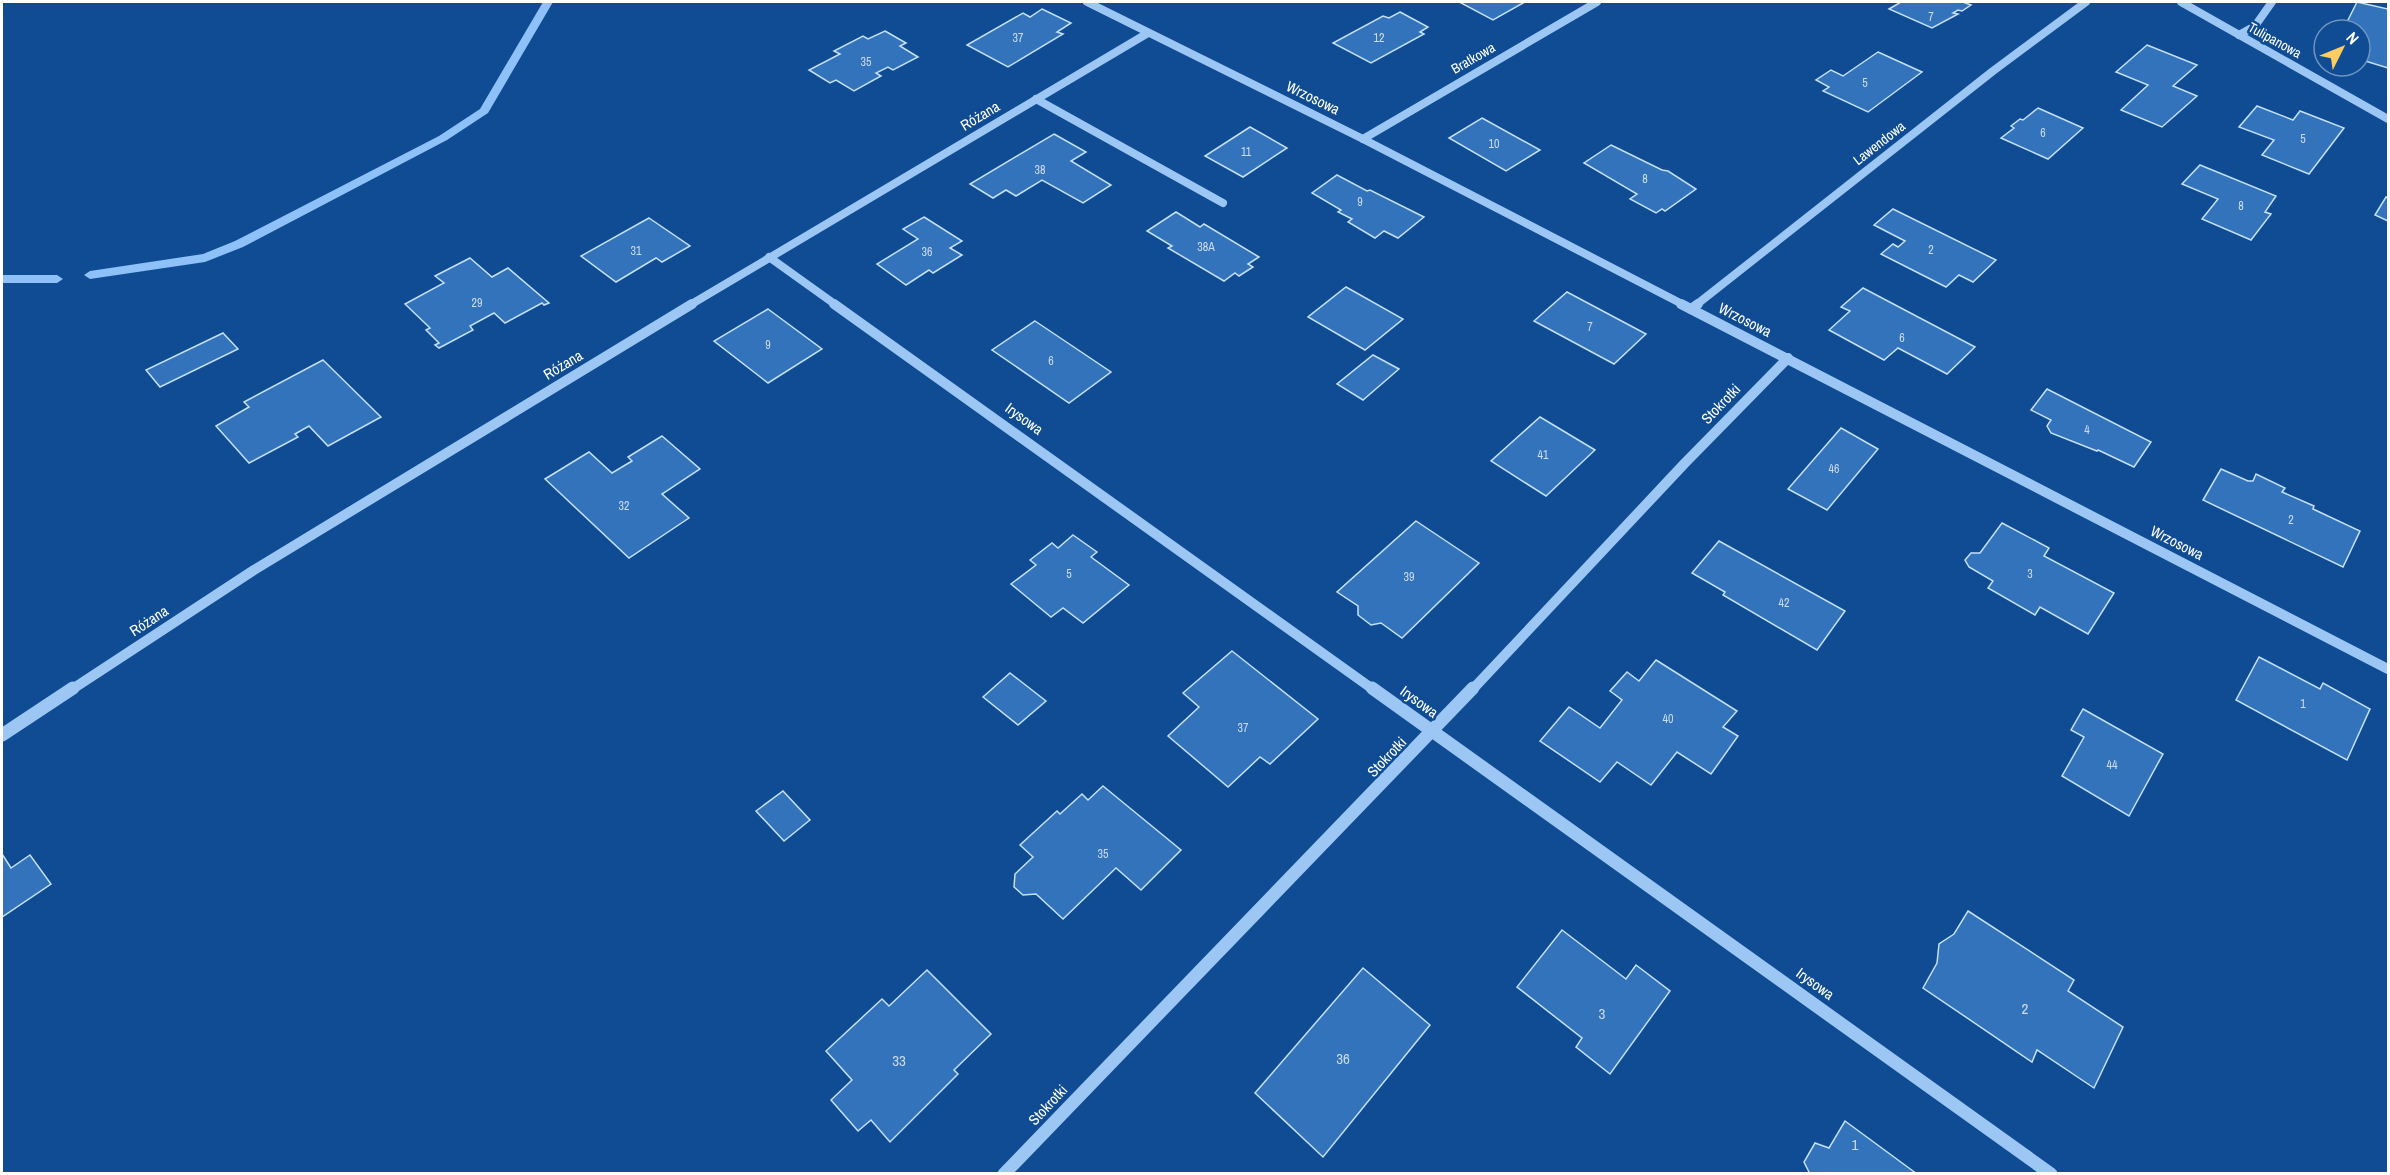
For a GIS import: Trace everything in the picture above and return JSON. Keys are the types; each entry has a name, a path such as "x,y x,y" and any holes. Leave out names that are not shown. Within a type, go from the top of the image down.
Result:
{"street":[{"name":"Wrzosowa","path":"1087,2 1363,140 2388,669"},
{"name":"Bratkowa","path":"1363,140 1597,2"},
{"name":"Lawendowa","path":"1691,309 1993,71 2086,2"},
{"name":"Tulipanowa","path":"2181,2 2388,119"},
{"path":"2239,35 2255,26 2272,2"},
{"name":"Różana","path":"2,735 254,570 769,257 1148,33"},
{"path":"1036,99 1223,203"},
{"name":"Irysowa","path":"769,257 2051,1173"},
{"name":"Stokrotki","path":"1004,1173 1432,731 1684,464 1788,358"}],"building":[{"path":"1525,2 1493,20 1461,3"},
{"path":"1901,2 1963,2 1971,5 1962,11 1958,10 1953,13 1958,14 1932,28 1889,9"},
{"path":"2357,2 2388,9 2388,68 2372,63 2372,18 2349,18"},
{"path":"1042,9 1071,23 1057,32 1063,34 1008,67 967,45 1023,13 1030,17"},
{"path":"1400,12 1428,27 1420,32 1424,34 1371,63 1333,43 1383,16 1389,18"},
{"path":"885,31 906,43 900,46 918,57 893,70 888,67 876,73 881,76 854,91 836,80 830,83 809,70 840,54 834,51 863,36 868,39"},
{"path":"2147,45 2197,65 2173,86 2197,96 2162,127 2121,110 2148,85 2116,72"},
{"path":"1878,52 1922,72 1868,112 1823,91 1829,87 1816,80 1831,70 1843,76"},
{"path":"2257,106 2293,120 2300,111 2344,128 2309,174 2262,155 2274,140 2239,127"},
{"path":"2038,108 2083,128 2048,159 2001,138 2014,128 2011,126"},
{"path":"1482,118 1540,150 1506,171 1449,138"},
{"path":"1250,127 1287,148 1243,177 1205,156"},
{"path":"1054,134 1086,152 1071,161 1111,185 1083,203 1042,180 1016,196 1006,190 993,198 970,184"},
{"path":"1611,145 1668,171 1696,189 1665,211 1662,209 1656,213 1630,199 1637,194 1584,163"},
{"path":"2200,165 2276,196 2265,212 2271,214 2251,240 2202,219 2218,199 2182,184"},
{"path":"1337,175 1424,217 1398,238 1384,231 1375,238 1348,222 1352,219 1338,212 1341,210 1312,193"},
{"path":"2386,197 2388,198 2388,221 2375,215"},
{"path":"1893,209 1996,260 1973,282 1959,275 1946,287 1881,254 1893,244 1898,247 1905,241 1874,225"},
{"path":"1176,212 1200,227 1204,224 1259,257 1248,264 1253,267 1239,276 1235,273 1224,281 1168,248 1172,246 1147,231"},
{"path":"924,217 962,241 950,248 962,255 933,273 929,270 906,285 877,264 918,239 903,229"},
{"path":"649,218 690,246 662,262 656,258 616,282 581,256"},
{"path":"470,258 492,277 508,268 549,303 544,305 542,303 505,323 494,313 470,326 473,330 439,348 435,345 439,343 426,330 430,328 405,304 444,283 435,276"},
{"path":"1346,287 1403,319 1365,350 1308,317"},
{"path":"1863,288 1975,347 1947,374 1898,348 1884,360 1829,330 1850,311 1841,307"},
{"path":"1567,292 1646,334 1614,364 1534,321"},
{"path":"768,309 822,349 768,383 714,341"},
{"path":"1035,321 1111,372 1069,403 992,350"},
{"path":"223,333 238,349 160,387 146,370"},
{"path":"1373,355 1399,369 1363,400 1337,384"},
{"path":"323,360 381,417 328,446 309,426 295,434 298,437 249,463 216,426 249,407 244,402"},
{"path":"2047,389 2151,442 2134,467 2098,450 2051,433 2047,426 2051,420 2031,410"},
{"path":"1540,417 1595,450 1546,496 1491,461"},
{"path":"1841,428 1878,449 1827,510 1788,489"},
{"path":"662,436 700,469 662,494 689,518 629,558 545,479 589,452 612,473 632,461 628,457"},
{"path":"2221,469 2248,481 2253,481 2256,474 2285,488 2282,492 2314,506 2313,509 2360,531 2343,567 2203,500"},
{"path":"1416,521 1479,563 1402,638 1381,623 1371,625 1358,615 1358,606 1337,592"},
{"path":"2002,523 2049,548 2044,556 2114,593 2088,634 2040,607 2035,615 1988,588 1993,581 1969,567 1965,560 1971,553 1980,553"},
{"path":"1073,535 1097,552 1091,557 1129,585 1083,623 1063,608 1051,617 1011,584 1036,565 1030,560 1052,543 1058,548"},
{"path":"1719,541 1845,611 1817,650 1723,595 1725,592 1692,573"},
{"path":"1232,651 1318,719 1270,764 1260,757 1228,787 1168,736 1199,707 1183,693"},
{"path":"2259,657 2320,689 2323,683 2370,709 2347,760 2236,700"},
{"path":"1656,660 1737,711 1723,727 1738,736 1711,774 1677,752 1651,785 1617,762 1600,782 1540,741 1569,707 1600,728 1622,700 1610,691 1627,672 1639,681"},
{"path":"1010,673 1046,701 1018,725 983,697"},
{"path":"2083,709 2163,754 2129,816 2062,776 2084,737 2071,730"},
{"path":"1103,786 1181,850 1141,890 1116,868 1063,919 1036,894 1023,895 1014,887 1015,874 1033,857 1020,845 1057,811 1060,814 1082,794 1088,800"},
{"path":"783,791 810,820 784,841 756,811"},
{"path":"2,854 11,868 30,855 51,884 2,917"},
{"path":"1968,911 2074,980 2068,991 2123,1027 2094,1088 2037,1050 2032,1062 1923,988 1937,963 1939,944 1954,934"},
{"path":"1562,930 1626,979 1636,965 1670,991 1610,1074 1576,1047 1582,1038 1517,987"},
{"path":"1363,968 1430,1025 1323,1157 1255,1093"},
{"path":"927,970 991,1034 954,1070 958,1074 890,1142 871,1120 858,1131 831,1100 852,1080 826,1051 882,999 889,1006"},
{"path":"1845,1121 1917,1174 1810,1174 1804,1162 1815,1143 1829,1148"}],"waterway":[{"path":"90,275 205,258 239,244 443,138 484,111 548,2"},
{"path":"2,279 57,279"}]}
